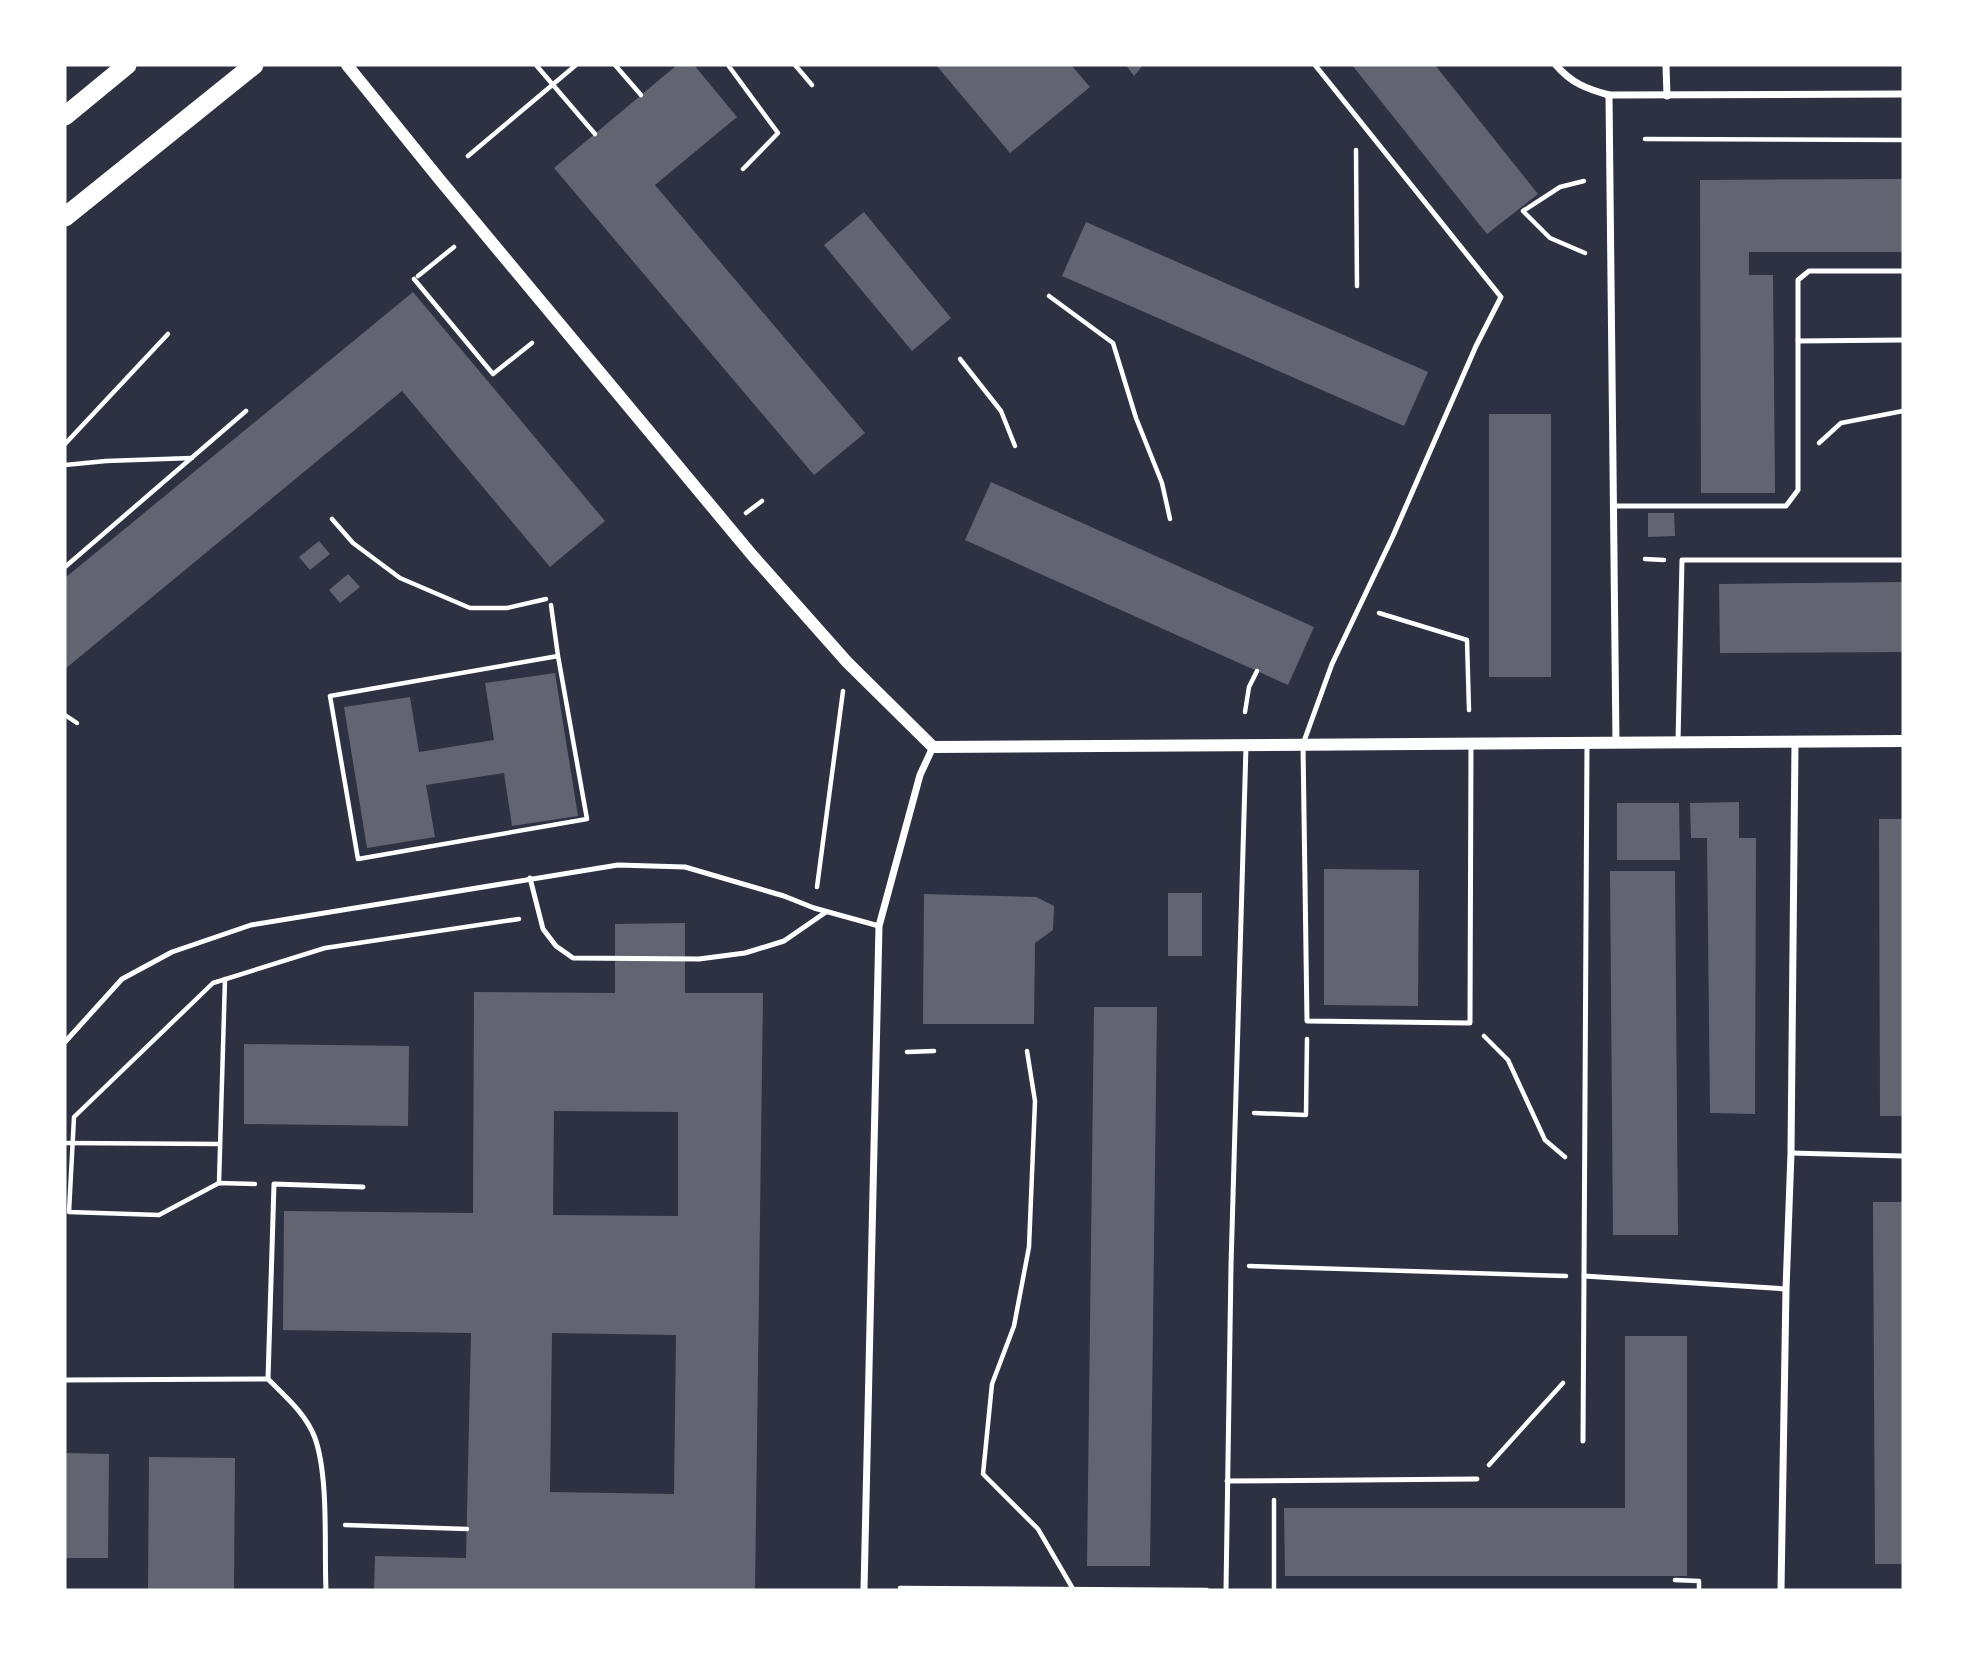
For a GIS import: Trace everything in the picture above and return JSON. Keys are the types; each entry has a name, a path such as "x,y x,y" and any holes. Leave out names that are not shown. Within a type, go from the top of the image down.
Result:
{"highway":[{"path":"65,116 127,65"},
{"path":"65,217 254,65"}],"street":[{"path":"347,65 448,191 752,555 847,662 933,747 1903,741"},
{"path":"1556,65 1566,77 1580,86 1609,95 1903,94"},
{"path":"1666,65 1667,96"},
{"path":"1609,95 1616,743"},
{"path":"1781,1590 1791,1153 1795,741"},
{"path":"864,1590 879,926 912,800 933,747"}],"lane":[{"path":"1315,65 1501,297 1476,346 1393,536 1321,689 1303,744 1307,1021 1470,1023 1471,743"},
{"path":"1614,506 1786,506 1798,490 1798,280 1809,271 1903,271"},
{"path":"1798,341 1903,341"},
{"path":"1678,742 1682,560 1902,559"},
{"path":"1583,1441 1587,743"},
{"path":"1226,1590 1231,1266 1246,744"},
{"path":"65,1042 122,979 173,952 251,925 618,865 685,867 879,926"},
{"path":"530,878 543,929 556,946 573,958 699,958 744,953 784,941 826,912"},
{"path":"1791,1153 1903,1156"},
{"path":"268,1379 274,1184 363,1187"},
{"path":"1584,1276 1786,1289"},
{"path":"65,1380 268,1379 297,1407 314,1436 322,1465 326,1590"},
{"path":"1227,1481 1477,1479"}],"path":[{"path":"536,65 595,134"},
{"path":"468,156 576,65"},
{"path":"615,65 641,95"},
{"path":"728,65 778,133 743,169"},
{"path":"795,65 812,85"},
{"path":"1356,116 1357,286"},
{"path":"1645,139 1903,139"},
{"path":"1584,181 1560,187 1523,211 1550,238 1586,253"},
{"path":"454,247 416,277 493,374 532,342"},
{"path":"1049,296 1113,343 1136,418 1162,483 1170,519"},
{"path":"65,444 167,334"},
{"path":"960,359 1001,411 1015,446"},
{"path":"65,567 246,411"},
{"path":"1798,462 1841,423 1903,411"},
{"path":"65,465 106,460 193,458"},
{"path":"332,519 353,543 400,579 470,608 507,608 546,599"},
{"path":"551,605 587,819 358,859 330,696 558,656"},
{"path":"1358,607 1467,640 1469,709"},
{"path":"814,908 847,662"},
{"path":"1245,712 1250,687 1257,671"},
{"path":"65,715 77,723"},
{"path":"274,1184 219,1183 159,1215 69,1212 74,1117 213,984 325,948 538,916"},
{"path":"219,1183 225,979"},
{"path":"1236,1113 1306,1115 1307,1021"},
{"path":"1470,1023 1508,1060 1545,1140 1585,1172"},
{"path":"907,1052 934,1051"},
{"path":"1027,1051 1035,1101 1029,1247 1014,1325 992,1384 983,1474 1038,1530 1073,1589"},
{"path":"65,1143 220,1144"},
{"path":"1231,1266 1584,1276"},
{"path":"1477,1479 1583,1361"},
{"path":"1275,1480 1275,1590"},
{"path":"324,1525 467,1530"},
{"path":"1675,1580 1699,1581 1699,1590"},
{"path":"900,1588 1226,1590"}],"building":[{"path":"677,65 694,65 737,117 655,185 865,433 814,475 554,168"},
{"path":"936,65 1071,65 1090,87 1010,153"},
{"path":"1126,65 1143,65 1134,76"},
{"path":"1352,65 1435,65 1538,194 1487,234"},
{"path":"1903,179 1903,252 1749,252 1749,275 1773,275 1775,493 1701,493 1700,180"},
{"path":"864,212 951,318 912,351 824,245"},
{"path":"1086,222 1428,372 1404,426 1062,276"},
{"path":"413,292 605,521 550,567 402,391 65,669 65,578"},
{"path":"1489,414 1551,414 1551,677 1489,677"},
{"path":"991,482 1314,627 1288,685 965,540"},
{"path":"1648,513 1674,513 1675,536 1648,537"},
{"path":"319,541 330,554 310,570 299,557"},
{"path":"348,574 360,587 340,603 329,590"},
{"path":"1903,582 1903,652 1720,653 1719,584"},
{"path":"555,673 578,816 512,826 504,773 426,785 435,837 367,848 344,707 410,697 419,752 494,740 485,683"},
{"path":"1739,802 1739,838 1756,838 1755,1114 1710,1113 1707,838 1691,838 1690,803"},
{"path":"1617,803 1679,803 1680,860 1617,860"},
{"path":"1879,819 1903,819 1903,1116 1880,1116"},
{"path":"1324,869 1419,870 1418,1006 1324,1005"},
{"path":"1610,871 1675,871 1678,1235 1613,1235"},
{"path":"1168,893 1202,893 1202,956 1168,956"},
{"path":"924,894 1036,897 1054,906 1053,930 1035,943 1034,1024 923,1024"},
{"path":"685,923 685,993 763,993 755,1590 374,1590 375,1556 466,1558 471,1333 283,1330 284,1211 473,1213 474,992 615,993 615,924","holes":["554,1111 678,1112 678,1216 553,1215","552,1333 676,1335 674,1494 550,1492"]},
{"path":"1094,1007 1157,1007 1150,1566 1087,1566"},
{"path":"244,1044 409,1046 408,1126 244,1124"},
{"path":"1873,1202 1903,1202 1903,1564 1875,1564"},
{"path":"1625,1336 1687,1336 1687,1576 1285,1576 1284,1508 1625,1508"},
{"path":"65,1453 109,1454 108,1558 65,1558"},
{"path":"149,1457 235,1458 234,1590 148,1590"}]}
